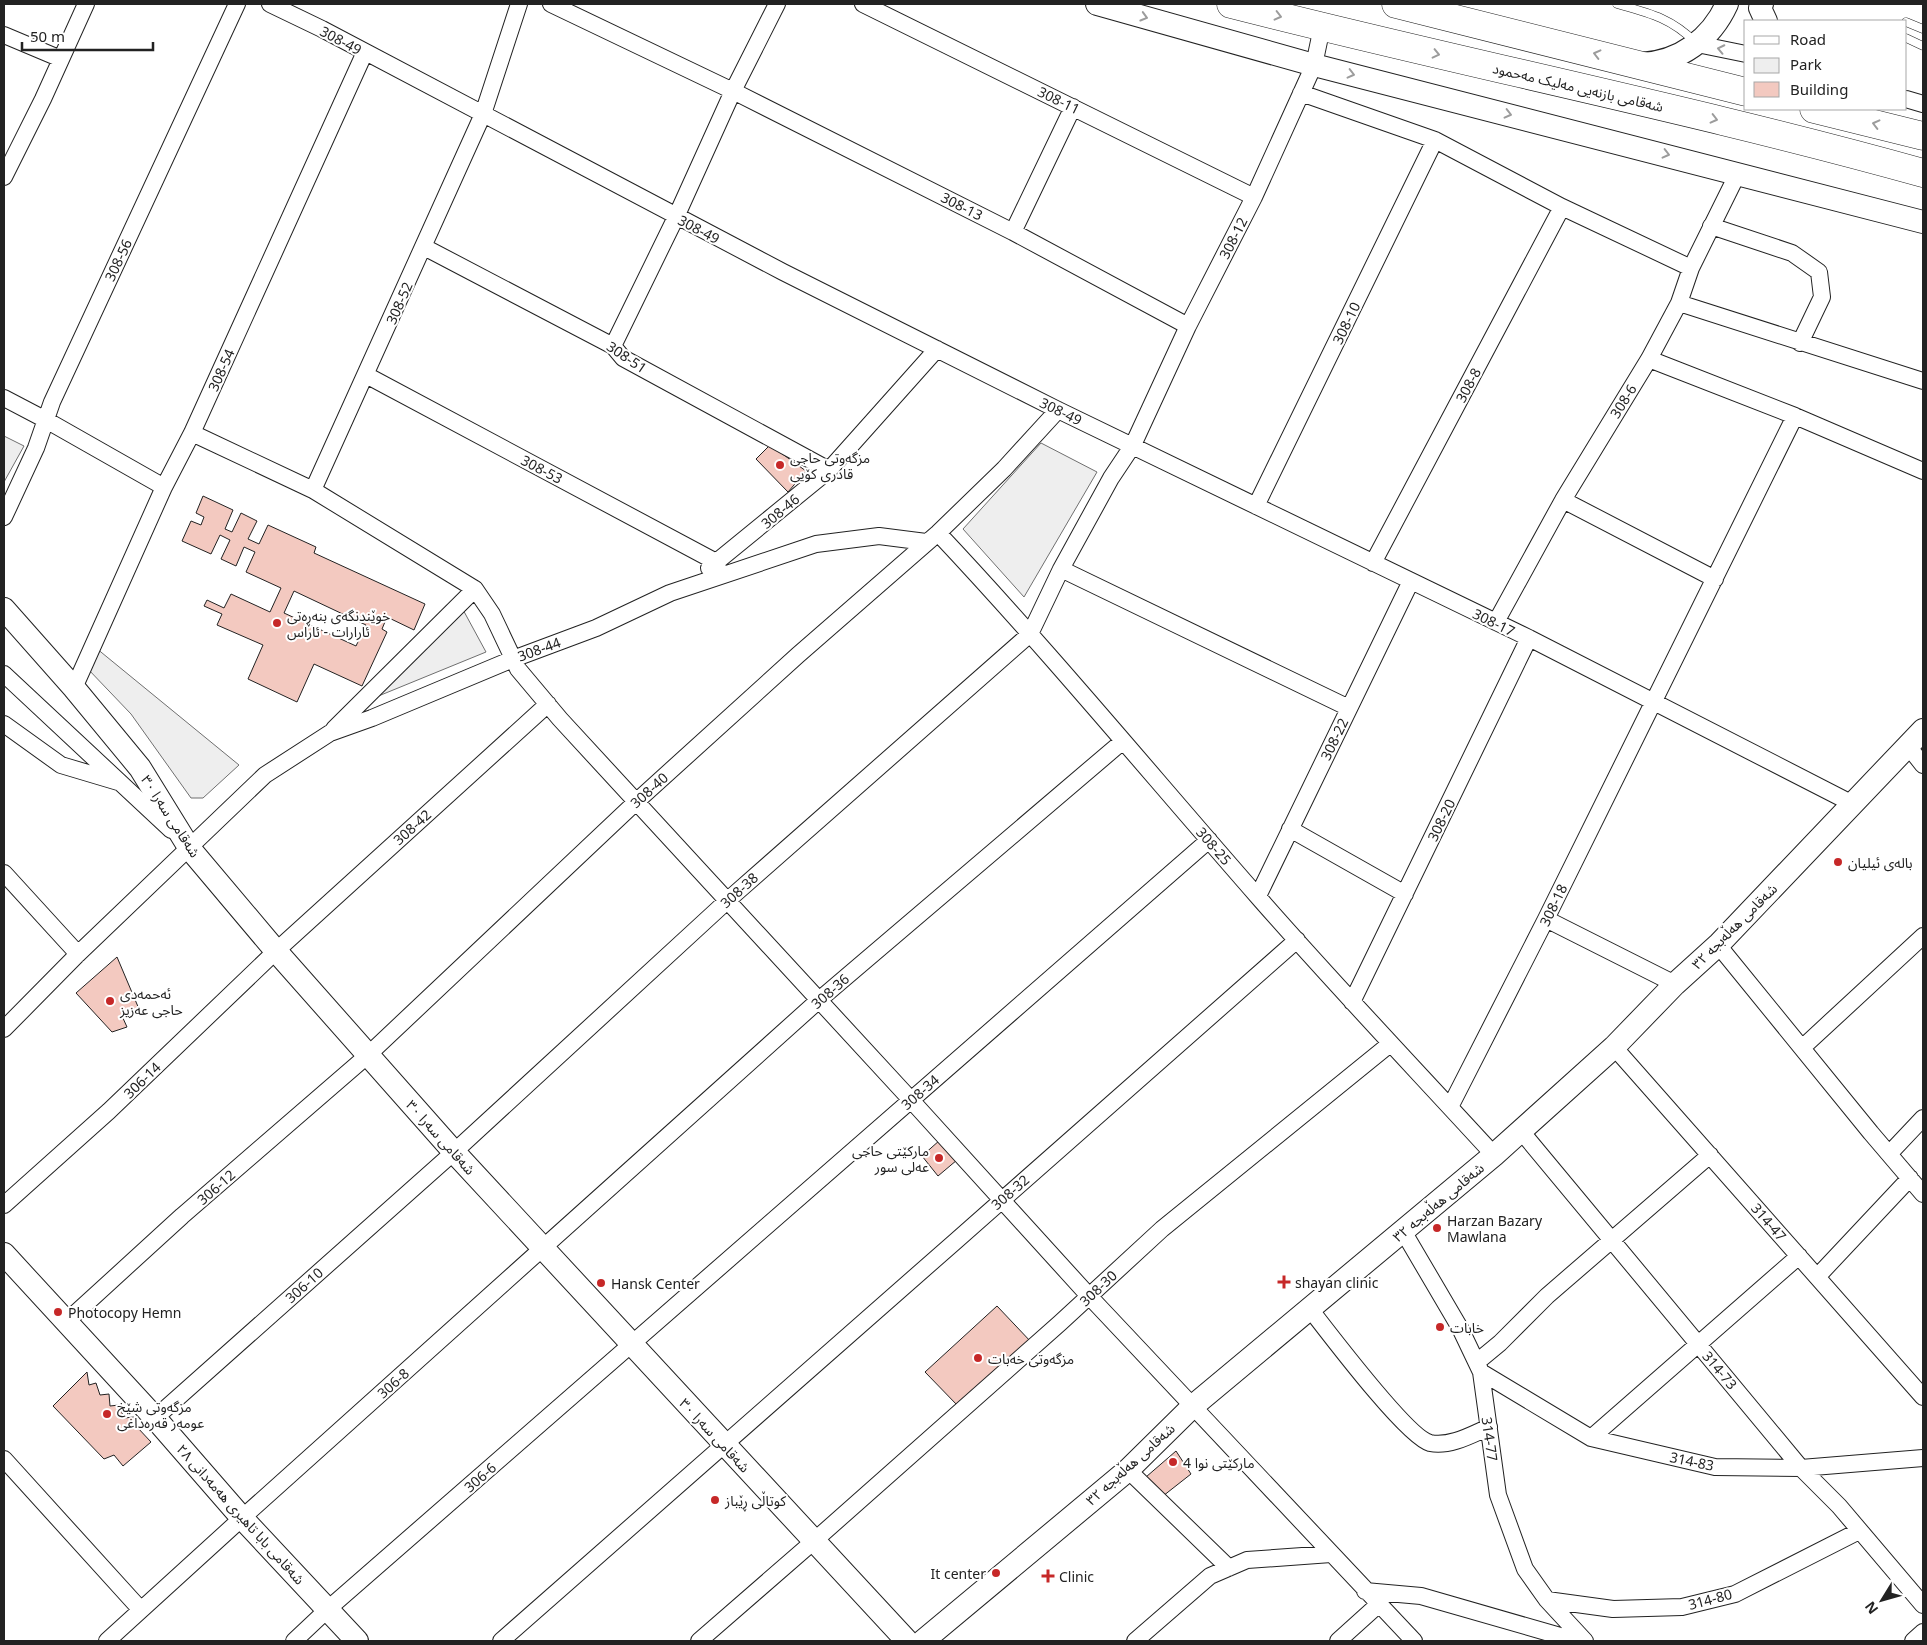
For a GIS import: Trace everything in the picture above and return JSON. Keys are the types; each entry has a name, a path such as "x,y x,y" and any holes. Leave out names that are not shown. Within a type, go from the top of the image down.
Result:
{"highway":[{"name":"شەقامی بازنەیی مەلیک مەحمود","path":"1231,4 1663,106 1923,173"},
{"path":"1396,4 1744,91"},
{"path":"1818,110 1923,136"},
{"path":"1862,156 1923,194"}],"street":[{"path":"4,178 86,4"},
{"name":"308-56","path":"4,517 36,448 52,402 237,4"},
{"name":"308-49","path":"270,4 783,272 1058,410 1133,445"},
{"name":"308-52","path":"313,490 483,114 519,4"},
{"name":"308-13","path":"551,4 733,91 1013,232 1188,326"},
{"path":"613,346 676,217 733,91 777,4"},
{"name":"308-11","path":"863,4 1254,197"},
{"path":"1097,4 1314,65 1923,222"},
{"path":"1637,64 1665,60 1697,44 1715,26 1727,4"},
{"path":"1762,4 1760,8 1766,20"},
{"name":"308-12","path":"1030,634 1061,569 1111,478 1133,445 1188,326 1254,197 1314,65 1322,27"},
{"path":"4,35 61,59"},
{"path":"1697,44 1744,54"},
{"name":"308-54","path":"74,688 164,487 192,433 365,52"},
{"path":"1301,93 1436,140 1562,206 1691,268"},
{"path":"1907,99 1923,104"},
{"path":"1013,232 1073,107"},
{"name":"308-10","path":"1256,506 1436,140"},
{"name":"308-6","path":"1496,622 1563,500 1649,359 1678,303 1691,268 1738,173"},
{"name":"308-8","path":"1373,563 1562,206"},
{"path":"1711,226 1792,253 1819,272 1822,297 1800,342"},
{"name":"308-51","path":"424,247 613,346 623,358 829,470"},
{"path":"1678,303 1923,381"},
{"name":"308-46","path":"670,592 718,563 829,470 937,349"},
{"path":"1649,359 1794,416 1923,471"},
{"name":"308-53","path":"366,375 718,563"},
{"path":"4,398 164,487"},
{"name":"308-40","path":"368,1055 637,801 932,537 1004,469 1058,410"},
{"name":"308-18","path":"1450,1107 1546,919 1794,416"},
{"path":"192,433 313,490 475,589 492,614 518,669 548,704 1089,1296 1414,1641"},
{"name":"308-17","path":"1133,445 1529,638 1853,804"},
{"path":"1563,500 1715,579"},
{"name":"308-44","path":"4,1028 78,954 190,849 265,775 330,733 372,718 513,659 596,628 670,592 816,544 879,536 932,537"},
{"name":"308-25","path":"932,537 998,596 1123,742 1352,1002 1494,1155"},
{"path":"1061,569 1350,708"},
{"name":"308-22","path":"1258,896 1411,581"},
{"path":"330,733 475,589"},
{"name":"شەقامی سەرا ٣٠","path":"4,609 74,688 140,768 190,849 276,951 454,1152 907,1641"},
{"name":"308-38","path":"454,1152 728,900 1030,634"},
{"name":"308-20","path":"1352,1002 1529,638"},
{"path":"4,674 123,783 190,849"},
{"name":"308-42","path":"276,951 548,704"},
{"path":"4,724 61,765 123,783"},
{"path":"1916,738 1923,765"},
{"name":"شەقامی هەڵەبجە ٣٢","path":"923,1641 1128,1470 1193,1406 1494,1155 1614,1047 1675,984 1718,945 1916,738"},
{"name":"308-36","path":"543,1248 819,1000 1123,742"},
{"path":"1290,829 1405,894"},
{"name":"308-34","path":"632,1344 1209,840"},
{"path":"4,873 78,954"},
{"path":"1546,919 1675,984"},
{"path":"1802,1048 1923,936"},
{"name":"308-32","path":"502,1641 726,1446 1001,1200 1297,940"},
{"path":"1718,945 1923,1194"},
{"name":"306-14","path":"4,1205 109,1111 276,951"},
{"name":"308-30","path":"698,1641 814,1541 1162,1229 1390,1044"},
{"name":"314-47","path":"1614,1047 1923,1397"},
{"name":"306-12","path":"66,1322 182,1216 368,1055"},
{"path":"1889,1154 1923,1118"},
{"name":"314-73","path":"1521,1131 1801,1468 1839,1506 1923,1605"},
{"name":"306-10","path":"155,1418 454,1152"},
{"path":"1479,1367 1500,1342 1547,1296 1710,1155"},
{"path":"1818,1277 1910,1178"},
{"name":"314-77","path":"1403,1231 1460,1328 1479,1367 1498,1495 1525,1569 1547,1600 1585,1641"},
{"name":"306-8","path":"107,1641 543,1248"},
{"name":"شەقامی بابا تاهیری هەمەدانی ٢٨","path":"4,1254 155,1418 242,1518 357,1641"},
{"path":"1591,1438 1799,1256"},
{"path":"1310,1309 1368,1382 1413,1431 1429,1442 1449,1443 1489,1427"},
{"name":"306-6","path":"294,1641 328,1609 632,1344"},
{"name":"314-83","path":"1479,1367 1591,1438 1715,1467 1801,1468 1923,1458"},
{"path":"4,1459 142,1610"},
{"path":"1128,1470 1229,1568"},
{"name":"314-80","path":"1547,1600 1613,1610 1682,1607 1735,1594 1860,1531"},
{"path":"1135,1641 1210,1576 1247,1560 1330,1554"},
{"path":"1365,1591 1420,1596 1560,1636 1571,1641"},
{"path":"1338,1641 1379,1604"},
{"path":"1913,1641 1923,1632"}],"lane":[{"path":"1617,4 1662,17 1682,29 1697,44"},
{"path":"1907,22 1923,29"},
{"path":"1907,38 1923,46"}],"green space":[{"path":"4,436 24,446 4,482"},
{"path":"1041,443 1097,472 1024,597 963,529"},
{"path":"461,606 486,652 376,697"},
{"path":"96,648 239,765 203,798 191,798 131,714 87,668"}],"building":[{"name":"مزگەوتی حاجی قادری کۆیی","path":"770,445 806,471 788,492 756,459"},
{"path":"203,496 233,510 225,529 232,532 241,513 257,521 248,539 259,544 268,525 316,547 314,553 425,604 414,630 387,617 382,629 387,632 362,686 314,664 297,702 248,679 263,645 217,625 222,614 204,606 207,600 224,608 231,594 270,612 281,588 246,572 255,552 244,547 236,566 221,559 230,540 220,535 211,554 182,541 191,521 201,525 204,517 196,513","holes":["294,591 366,625 356,646 284,613"]},
{"name":"ئەحمەدی حاجی عەزیز","path":"117,957 139,1009 122,1016 127,1027 112,1032 76,993"},
{"name":"مارکێتی حاجی عەلی سور","path":"940,1140 957,1160 938,1176 922,1156"},
{"name":"مزگەوتی خەبات","path":"997,1306 1032,1343 958,1406 925,1372"},
{"path":"87,1372 89,1385 96,1383 100,1395 109,1394 110,1406 119,1405 124,1418 134,1417 137,1427 151,1442 123,1466 114,1455 104,1459 53,1406"},
{"name":"مارکێتی نوا 4","path":"1176,1451 1191,1474 1163,1496 1146,1477"}],"place":[{"name":"مزگەوتی حاجی قادری کۆیی","path":"780,465"},
{"name":"خوێندنگەی بنەڕەتی ئارارات - ئاراس","path":"277,623"},
{"name":"بالەی ئیلیان","path":"1838,862"},
{"name":"ئەحمەدی حاجی عەزیز","path":"110,1001"},
{"name":"مارکێتی حاجی عەلی سور","path":"939,1158"},
{"name":"Harzan Bazary Mawlana","path":"1437,1228"},
{"name":"shayan clinic","path":"1284,1282"},
{"name":"Hansk Center","path":"601,1283"},
{"name":"Photocopy Hemn","path":"58,1312"},
{"name":"خابات","path":"1440,1327"},
{"name":"مزگەوتی خەبات","path":"978,1358"},
{"name":"مزگەوتی شێخ عومەر قەرەداغی","path":"107,1414"},
{"name":"مارکێتی نوا 4","path":"1173,1462"},
{"name":"کوتاڵی ڕێباز","path":"715,1500"},
{"name":"It center","path":"996,1573"},
{"name":"Clinic","path":"1048,1576"}]}
